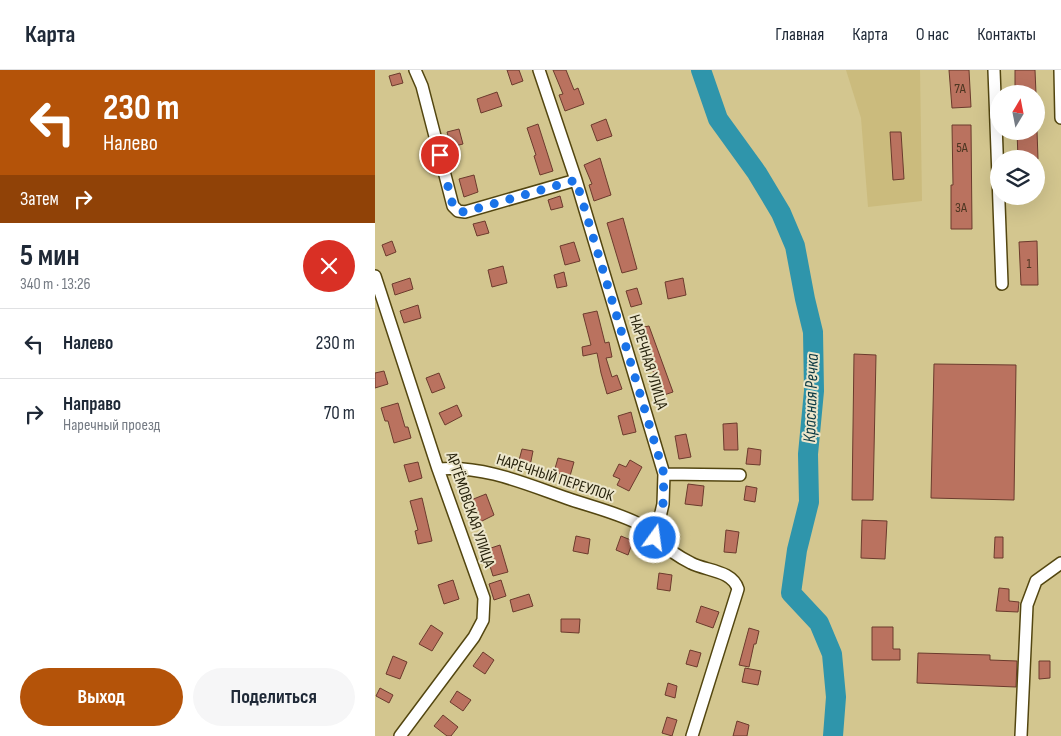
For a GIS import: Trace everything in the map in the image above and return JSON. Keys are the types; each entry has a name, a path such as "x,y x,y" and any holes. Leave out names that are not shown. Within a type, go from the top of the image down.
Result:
{"street":[{"path":"415,70 422,86 453,206 458,211 465,212 576,180"},
{"name":"НАРЕЧНАЯ УЛИЦА","path":"539,70 576,180 664,474 663,504 655,538"},
{"path":"994,70 1002,284"},
{"path":"1060,70 1061,118"},
{"name":"АРТЁМОВСКАЯ УЛИЦА","path":"375,276 438,469 484,598 483,620 474,637 400,736"},
{"name":"НАРЕЧНЫЙ ПЕРЕУЛОК","path":"438,469 475,470 500,475 609,512 638,524 655,538"},
{"path":"664,474 740,475"},
{"path":"655,538 671,552 693,564 726,575 736,583 737,589 692,736"},
{"path":"1021,736 1027,605 1036,581 1061,562"}],"shaded area":[{"path":"846,70 920,70 922,201 868,207 861,118"}],"building":[{"path":"507,70 519,70 523,81 512,85"},
{"path":"553,70 566,70 574,90 578,88 584,104 565,111 559,95 563,94"},
{"path":"949,70 969,70 971,107 952,108"},
{"path":"1015,70 1035,70 1036,85 1015,85"},
{"path":"400,73 403,83 392,86 389,76"},
{"path":"497,92 502,106 481,113 477,99"},
{"path":"606,119 612,136 597,141 591,125"},
{"path":"538,124 553,171 540,175 527,128"},
{"path":"952,125 971,125 972,229 951,229 951,185 953,185"},
{"path":"459,129 463,144 451,147 447,132"},
{"path":"890,132 901,132 904,179 893,180"},
{"path":"1017,140 1037,140 1038,150 1018,150"},
{"path":"600,158 611,195 594,201 589,185 592,184 584,165"},
{"path":"474,175 478,192 464,197 459,179"},
{"path":"560,196 563,207 551,210 548,200"},
{"path":"623,218 637,269 622,273 607,223"},
{"path":"485,221 489,233 477,236 473,224"},
{"path":"392,241 396,252 386,256 382,245"},
{"path":"1037,241 1038,285 1021,285 1019,242"},
{"path":"574,242 580,261 565,265 560,246"},
{"path":"503,266 507,283 492,287 488,270"},
{"path":"564,272 567,286 557,288 554,275"},
{"path":"410,278 413,289 395,295 392,284"},
{"path":"683,278 686,295 668,299 665,282"},
{"path":"637,288 642,304 631,307 626,291"},
{"path":"418,305 421,318 404,323 400,311"},
{"path":"597,311 605,343 609,342 612,357 606,358 612,377 617,375 622,389 607,394 597,353 583,356 582,347 591,345 583,314"},
{"path":"649,326 673,392 661,396 639,328"},
{"path":"854,354 876,355 873,500 852,500"},
{"path":"934,364 1016,365 1014,500 931,498"},
{"path":"384,371 388,384 375,388 375,373"},
{"path":"439,373 445,388 432,393 426,378"},
{"path":"398,403 405,427 408,427 411,438 394,443 388,421 385,421 381,408"},
{"path":"457,405 462,416 445,425 439,413"},
{"path":"631,412 636,432 623,435 618,416"},
{"path":"737,423 738,450 724,450 723,424"},
{"path":"686,434 691,457 679,459 675,436"},
{"path":"748,448 761,450 760,465 746,464"},
{"path":"522,449 533,451 530,466 518,464"},
{"path":"558,458 574,462 570,476 554,472"},
{"path":"630,460 642,467 629,491 617,485 620,479 613,476 619,464 626,467"},
{"path":"418,462 422,478 409,482 404,465"},
{"path":"688,484 704,486 702,506 685,504"},
{"path":"746,486 757,488 755,502 744,500"},
{"path":"486,494 494,515 480,522 471,500"},
{"path":"422,498 432,541 418,544 415,531 418,530 410,501"},
{"path":"862,520 887,521 885,559 861,558"},
{"path":"726,530 739,532 736,553 724,552"},
{"path":"576,536 590,539 588,554 573,551"},
{"path":"621,536 633,541 628,555 616,550"},
{"path":"995,537 1003,537 1003,558 994,558"},
{"path":"500,545 508,572 493,576 485,550"},
{"path":"659,573 672,575 670,591 657,589"},
{"path":"453,580 459,599 444,604 438,585"},
{"path":"501,580 506,596 494,600 489,584"},
{"path":"999,588 1009,589 1009,601 1019,602 1018,612 996,611"},
{"path":"529,594 533,606 513,612 510,600"},
{"path":"701,606 719,612 713,628 696,622"},
{"path":"561,619 580,619 579,633 561,632"},
{"path":"431,625 443,633 432,651 419,644"},
{"path":"872,627 893,627 893,649 900,649 900,660 872,660"},
{"path":"749,628 759,631 749,667 739,665"},
{"path":"690,650 701,653 697,667 686,664"},
{"path":"483,652 494,660 485,674 473,666"},
{"path":"918,653 990,655 990,660 1017,661 1016,687 917,683"},
{"path":"393,656 407,662 400,679 386,674"},
{"path":"1039,661 1050,661 1050,678 1039,679"},
{"path":"745,668 761,671 758,685 742,682"},
{"path":"668,683 677,686 675,698 665,695"},
{"path":"380,688 393,695 389,703 376,696"},
{"path":"457,691 471,700 463,711 450,702"},
{"path":"443,715 458,727 451,736 447,736 434,726"},
{"path":"667,717 677,720 672,736 662,733"},
{"path":"737,721 749,725 747,736 733,736"}],"waterway":[{"name":"Красная Речка","path":"701,70 718,119 757,173 781,213 795,246 813,332 814,391 808,454 809,502 797,550 791,593 819,623 832,654 836,697 833,736"}],"route":[{"path":"440,155 453,206 458,211 465,212 576,180 664,474 663,504 655,538"}]}
